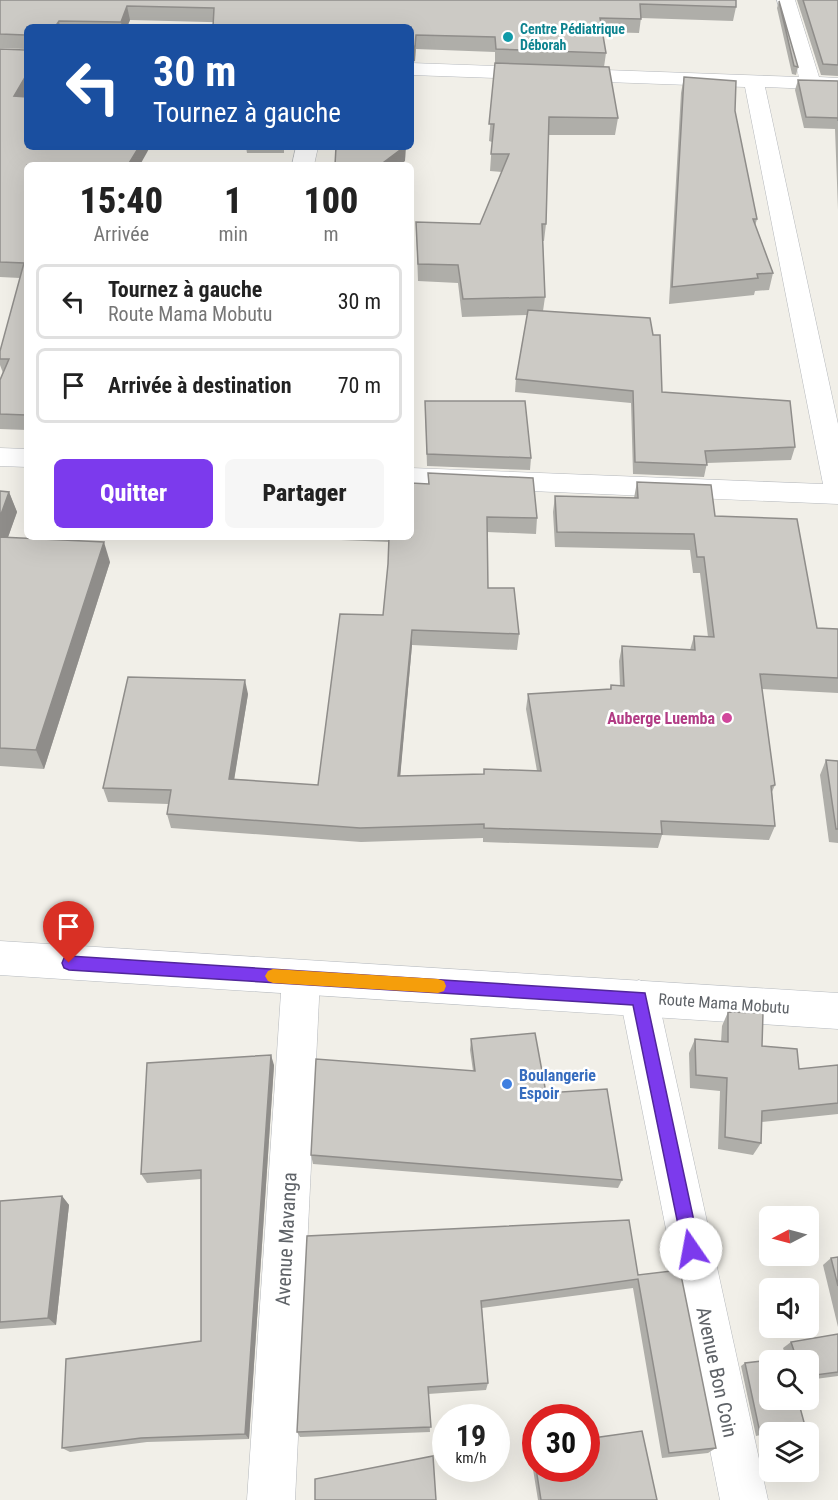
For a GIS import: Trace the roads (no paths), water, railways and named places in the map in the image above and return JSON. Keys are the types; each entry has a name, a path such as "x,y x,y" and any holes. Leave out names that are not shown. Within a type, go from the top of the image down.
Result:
{"street":[{"path":"786,0 811,83"},
{"path":"414,69 838,84"},
{"path":"754,81 838,488"},
{"path":"0,457 24,458"},
{"path":"414,477 838,494"},
{"name":"Route Mama Mobutu","path":"0,958 838,1011"},
{"name":"Avenue Mavanga","path":"271,1500 301,978"},
{"name":"Avenue Bon Coin","path":"639,998 744,1500"}],"place":[{"name":"Centre Pédiatrique Déborah","path":"508,37"},
{"name":"Auberge Luemba","path":"727,718"},
{"name":"Boulangerie Espoir","path":"507,1084"}]}
